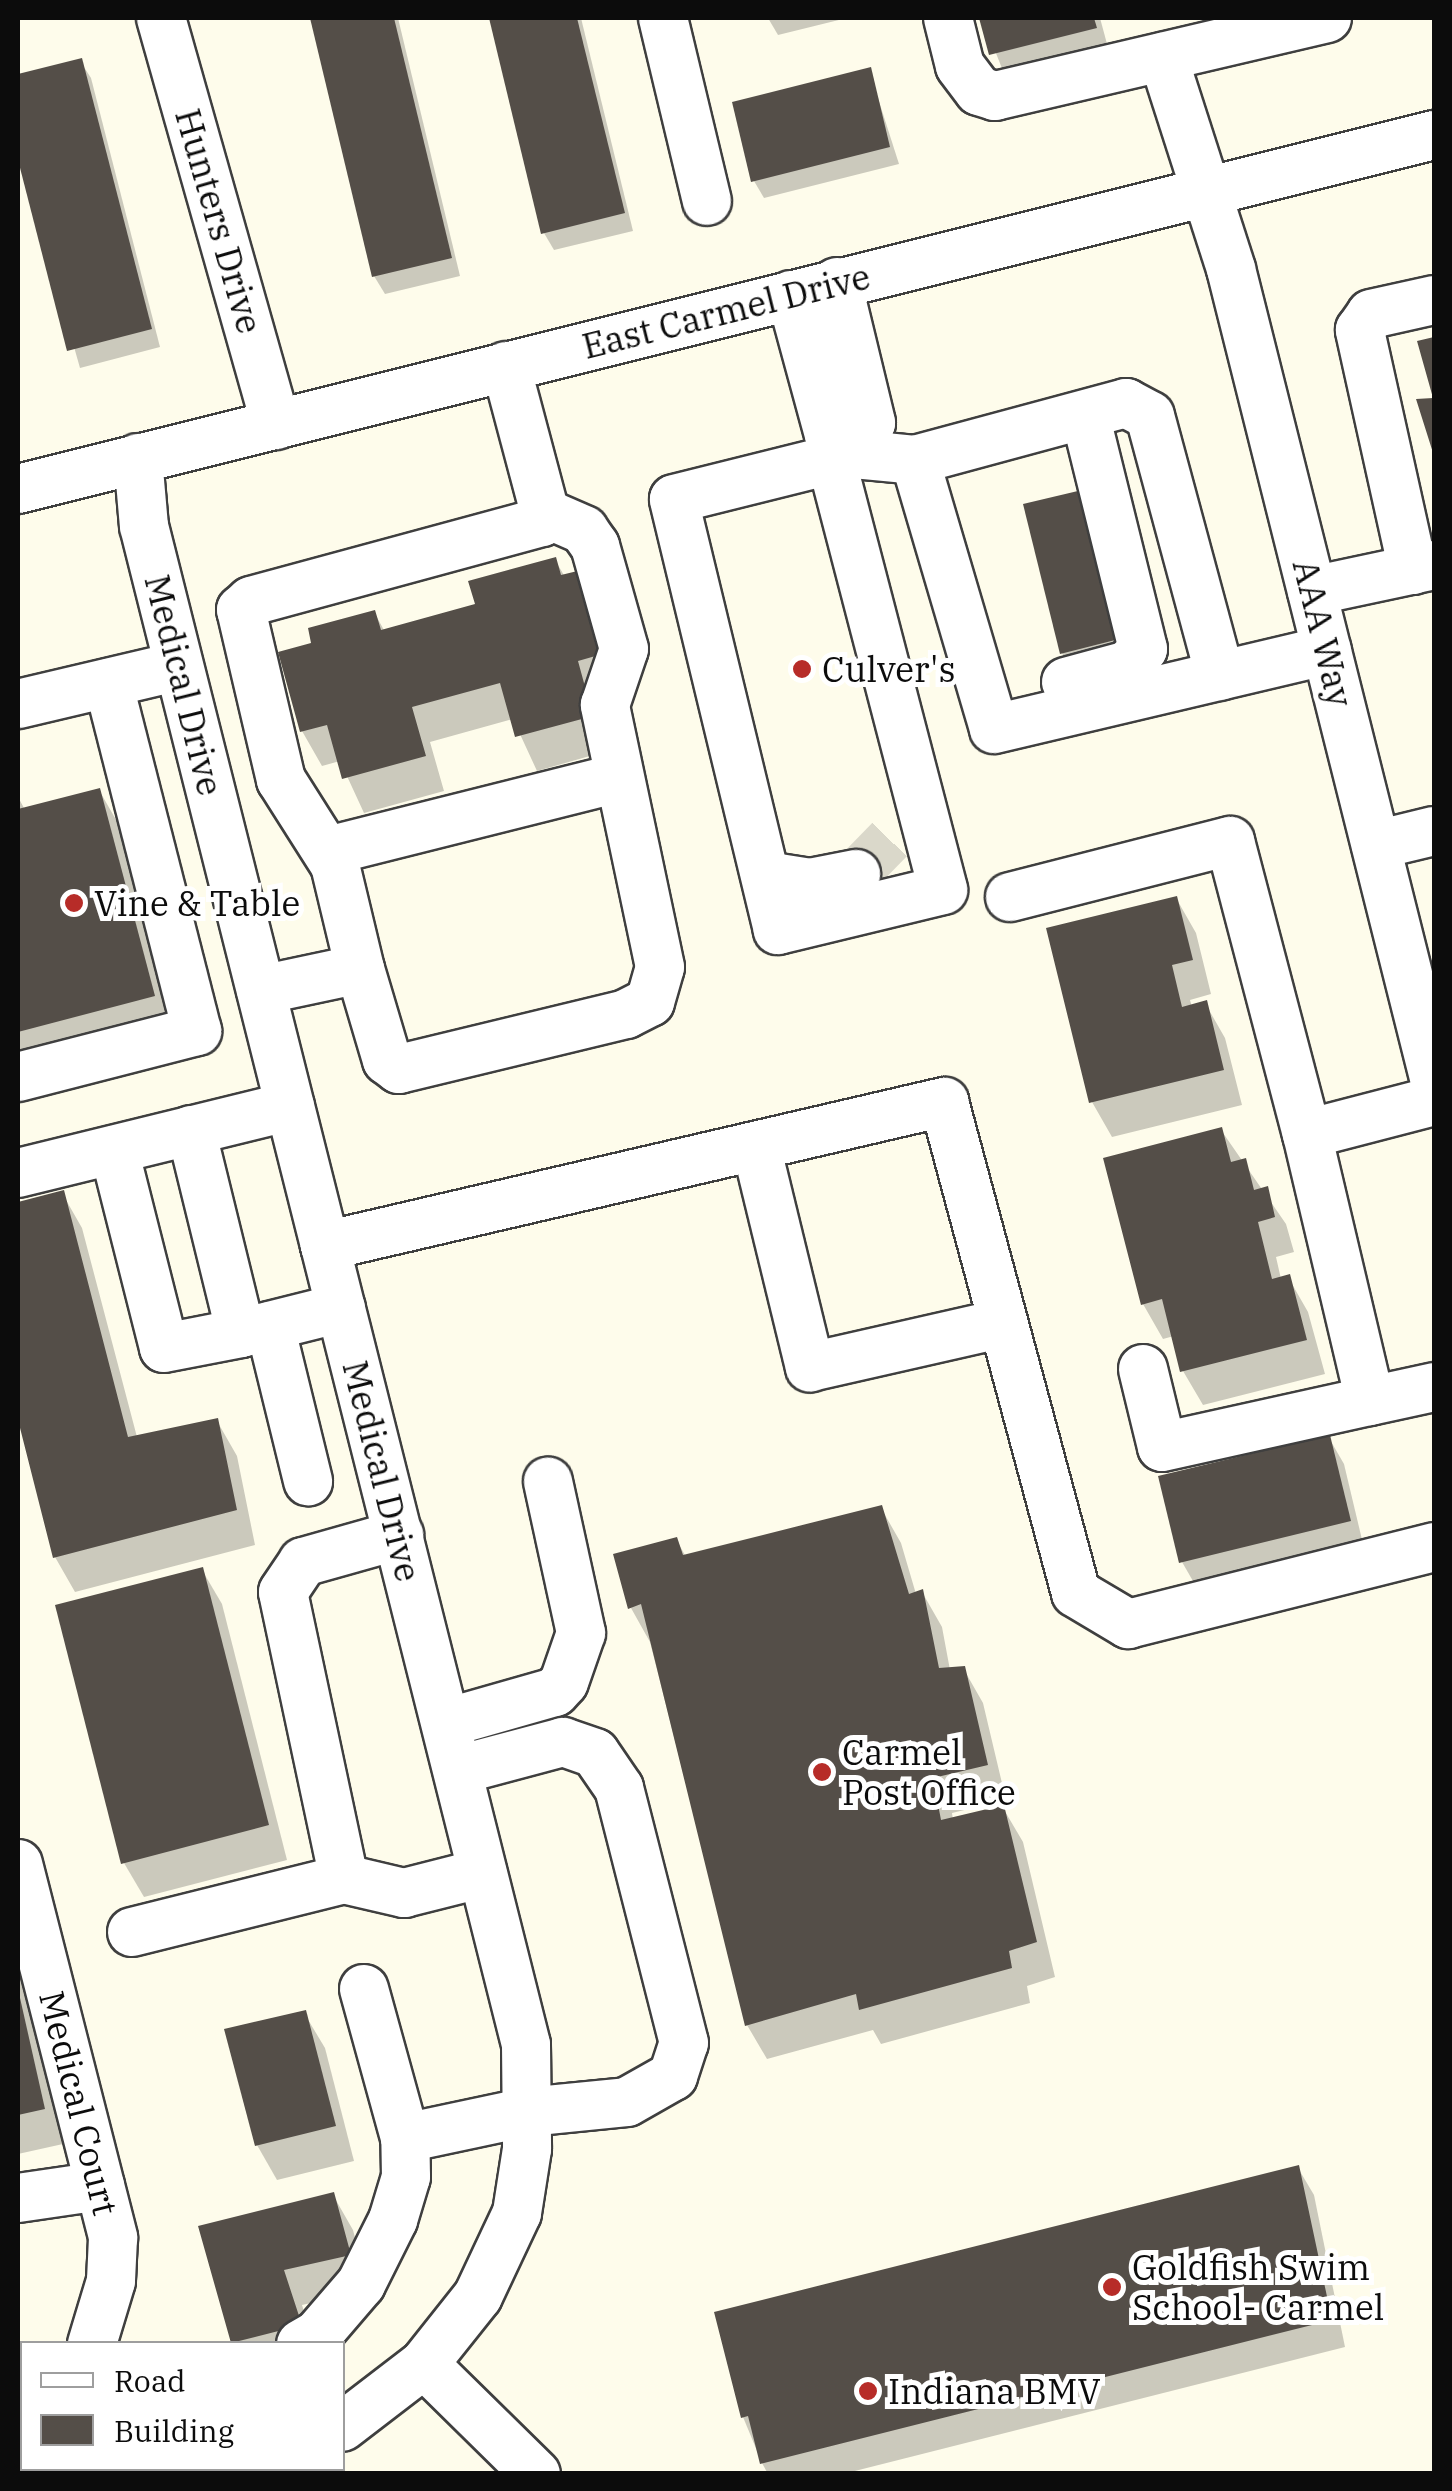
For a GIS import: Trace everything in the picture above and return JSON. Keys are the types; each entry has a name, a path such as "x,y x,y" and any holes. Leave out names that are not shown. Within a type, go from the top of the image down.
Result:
{"street":[{"name":"Hunters Drive","path":"161,18 276,425"},
{"path":"663,18 707,201"},
{"path":"948,18 960,66 979,91 996,96 1327,18"},
{"name":"AAA Way","path":"1163,56 1208,190 1434,1078"},
{"name":"East Carmel Drive","path":"18,489 1434,134"},
{"path":"837,282 871,422 842,456"},
{"path":"791,294 829,435 842,456 866,594 943,890 778,930 674,499 842,456 915,460 1126,403 1150,416 1220,676"},
{"path":"1312,591 1427,567 1360,330 1371,314 1434,300"},
{"path":"506,366 545,514"},
{"path":"986,704 1128,665 1143,649 1086,414"},
{"name":"Medical Drive","path":"138,458 144,526 526,2045 526,2112 517,2212 478,2296 424,2364 345,2425"},
{"path":"915,460 994,729 1327,650"},
{"path":"18,704 108,683 250,601 522,530 545,514"},
{"path":"250,601 240,624 281,780 328,851 387,1060 399,1069 642,1010 658,987 660,967 605,705 624,649 596,546 584,530 545,514"},
{"path":"866,594 857,624 894,787 891,838"},
{"path":"18,1078 197,1031 108,683"},
{"path":"328,851 618,778"},
{"path":"1376,844 1434,831"},
{"path":"1010,897 1230,841 1370,1401"},
{"path":"766,876 810,883 856,874"},
{"path":"260,990 360,969"},
{"path":"1306,1134 1434,1101"},
{"path":"325,1246 944,1102 1076,1593 1128,1624 1434,1547"},
{"path":"18,1173 290,1106"},
{"path":"191,1130 308,1480"},
{"path":"756,1146 810,1367 1003,1323"},
{"path":"114,1150 164,1348 341,1308"},
{"path":"1143,1370 1162,1446 1434,1387"},
{"path":"446,1723 555,1692 564,1682 582,1633 548,1482"},
{"path":"344,1879 283,1592 302,1562 398,1535"},
{"path":"405,2138 526,2112 628,2102 673,2076 684,2043 619,1788 595,1753 563,1742 458,1770"},
{"name":"Medical Court","path":"18,1864 113,2238 110,2282 93,2341"},
{"path":"132,1932 344,1879 404,1893 484,1873"},
{"path":"305,2341 318,2334 361,2284 393,2220 406,2177 405,2138 364,1989"},
{"path":"18,2198 100,2186"},
{"path":"424,2364 536,2474"}],"building":[{"path":"310,18 394,18 452,258 372,277"},
{"path":"489,18 577,18 625,213 541,234"},
{"path":"979,18 1094,18 1097,28 989,55"},
{"path":"82,58 152,329 67,351 18,160 18,74"},
{"path":"871,67 890,147 751,182 732,102"},
{"path":"1434,337 1434,456 1416,399 1433,398 1417,341"},
{"path":"1099,486 1135,635 1060,654 1023,504"},
{"path":"556,557 561,575 590,568 613,651 578,661 593,716 515,737 500,683 412,707 426,756 342,779 327,725 300,732 278,652 311,643 308,628 375,610 381,630 475,604 468,581"},
{"name":"Vine & Table","path":"100,788 155,996 18,1032 18,809"},
{"path":"1177,896 1193,960 1172,965 1182,1007 1207,1000 1224,1070 1089,1103 1046,928"},
{"path":"1222,1127 1231,1162 1246,1158 1254,1190 1268,1186 1275,1217 1258,1222 1272,1279 1290,1274 1307,1340 1180,1372 1162,1299 1141,1305 1103,1158"},
{"path":"64,1190 128,1437 218,1418 237,1510 53,1558 18,1420 18,1202"},
{"path":"1330,1435 1351,1521 1179,1563 1158,1476"},
{"name":"Carmel Post Office","path":"882,1505 909,1594 923,1589 939,1668 965,1666 988,1765 933,1778 941,1820 1004,1805 1037,1942 1009,1951 1012,1968 859,2010 856,1994 745,2026 641,1604 628,1609 613,1554 677,1537 683,1555"},
{"path":"203,1567 269,1825 121,1864 55,1605"},
{"path":"18,1989 45,2109 18,2115"},
{"path":"306,2010 336,2126 255,2146 224,2029"},
{"path":"1299,2165 1332,2320 760,2464 748,2416 741,2418 714,2312"},
{"path":"334,2192 351,2255 284,2270 302,2325 230,2341 198,2226"}],"tunnel":[{"path":"856,874 891,838"}],"place":[{"name":"Culver's","path":"802,669"},
{"name":"Vine & Table","path":"74,903"},
{"name":"Carmel Post Office","path":"822,1772"},
{"name":"Goldfish Swim School- Carmel","path":"1112,2287"},
{"name":"Indiana BMV","path":"868,2391"}]}
